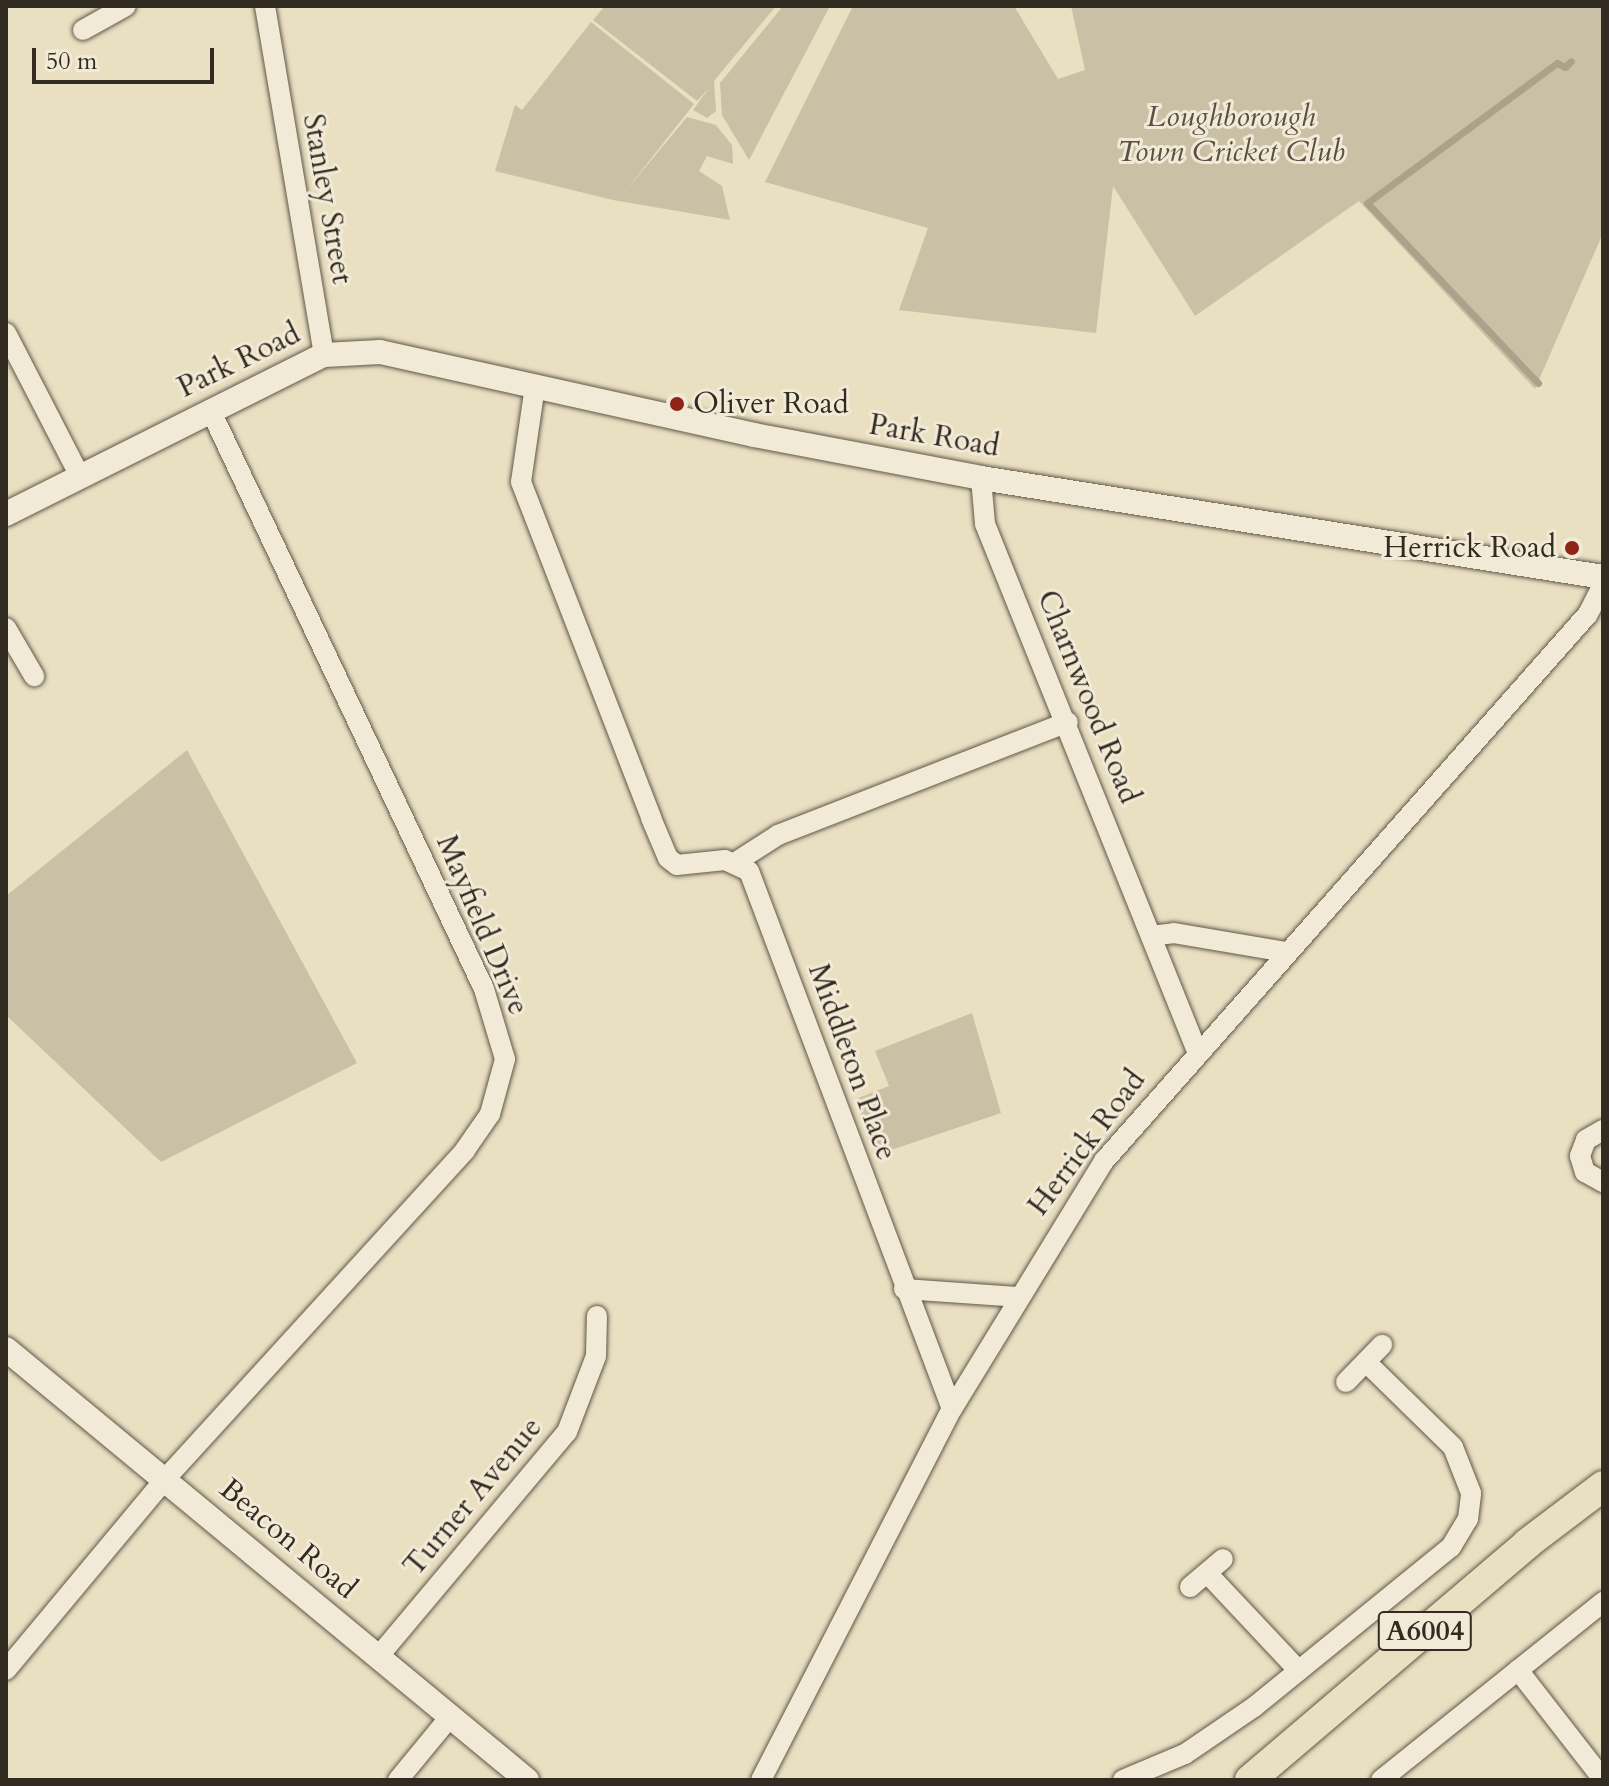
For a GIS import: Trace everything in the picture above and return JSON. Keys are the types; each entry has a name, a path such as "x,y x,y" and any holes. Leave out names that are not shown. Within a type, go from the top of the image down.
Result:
{"main road":[{"name":"A6004","path":"1250,1780 1528,1543 1603,1486"}],"street":[{"path":"83,30 126,6"},
{"name":"Stanley Street","path":"265,6 324,355"},
{"path":"6,333 81,478"},
{"name":"Park Road","path":"6,514 210,409 324,355 353,351 413,356 754,435 981,478 1603,577"},
{"path":"535,386 521,482 663,846 677,865 736,862 778,835 1068,722"},
{"name":"Mayfield Drive","path":"6,1670 166,1478 465,1150 490,1114 505,1059 484,989 210,409"},
{"name":"Charnwood Road","path":"981,478 985,524 1068,722 1197,1051"},
{"name":"Herrick Road","path":"761,1780 952,1409 1017,1297 1111,1151 1588,614 1603,584"},
{"path":"6,628 34,676"},
{"name":"Middleton Place","path":"736,862 749,871 759,895 904,1289 952,1409"},
{"path":"1151,936 1174,933 1285,952"},
{"path":"1603,1130 1586,1140 1580,1156 1585,1172 1603,1182"},
{"path":"904,1289 1017,1297"},
{"name":"Turner Avenue","path":"378,1657 567,1432 596,1356 597,1316"},
{"path":"1346,1382 1382,1345"},
{"name":"Beacon Road","path":"6,1349 166,1478 527,1780"},
{"path":"1123,1780 1218,1734 1451,1547 1468,1519 1471,1493 1453,1447 1367,1363"},
{"path":"1190,1587 1215,1566 1299,1671"},
{"path":"1381,1780 1603,1602"},
{"path":"1518,1670 1603,1779"},
{"path":"398,1780 450,1717"}],"green space":[{"path":"605,6 776,6 714,81 716,111 707,118 693,110 709,88 697,101 593,20"},
{"path":"783,6 830,6 749,160 722,115 720,83"},
{"name":"Loughborough Town Cricket Club","path":"853,6 1014,6 1058,79 1085,70 1071,6 1603,6 1603,233 1535,389 1359,201 1195,316 1113,186 1096,333 899,310 928,228 765,182"},
{"path":"591,22 694,104 624,193 687,117 716,125 732,145 733,164 707,156 699,171 722,186 730,220 613,200 495,171 515,105 522,110"},
{"path":"187,750 357,1063 161,1162 6,1015 6,896"},
{"path":"972,1013 1001,1113 876,1155 856,1099 889,1086 875,1051"}],"waterway":[{"path":"1538,383 1367,203 1557,63 1565,67 1571,61"}],"place":[{"name":"Oliver Road","path":"677,404"},
{"name":"Herrick Road","path":"1572,548"}]}
